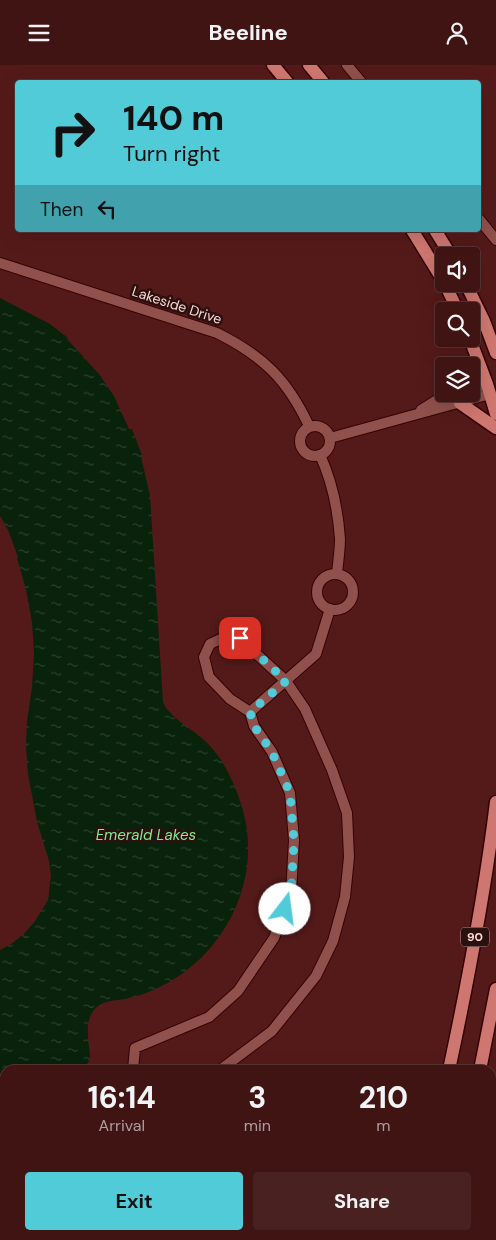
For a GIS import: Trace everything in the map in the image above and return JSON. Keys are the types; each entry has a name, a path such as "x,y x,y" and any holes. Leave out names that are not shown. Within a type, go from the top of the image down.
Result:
{"main road":[{"path":"273,65 286,80"},
{"path":"309,65 322,80"},
{"path":"413,232 435,268"},
{"path":"436,232 445,247"},
{"path":"470,292 495,348"},
{"path":"473,347 492,388 496,414"},
{"path":"458,402 496,428"},
{"name":"90","path":"450,1065 469,976 491,845 496,803"},
{"path":"481,1065 496,989"}],"street":[{"path":"347,65 360,80"},
{"path":"481,221 496,239"},
{"name":"Lakeside Drive","path":"0,263 217,333 238,344 262,360 275,373 294,396 309,426"},
{"path":"330,438 376,427 440,402"},
{"path":"416,413 438,410 446,402"},
{"path":"316,425 323,428 330,438 328,449 320,455 309,455 300,445 302,433 309,426 316,425"},
{"path":"320,455 332,489 338,526 340,540 337,574"},
{"path":"330,574 337,574 348,579 353,592 352,598 343,607 330,609 320,601 317,595 317,588 324,577 330,574"},
{"path":"250,712 316,654 330,609"},
{"path":"133,1065 135,1048 209,1017 238,991 274,938 291,894 294,841 290,793 272,752 254,726 250,712 230,699 209,677 204,657 210,644 225,637 240,638 286,681 305,709 332,769 347,813 349,857 345,897 333,941 316,976 272,1031 227,1065"}],"water":[{"name":"Emerald Lakes","path":"0,298 50,324 68,338 99,374 114,396 129,429 132,429 142,455 150,495 163,702 170,713 204,740 221,760 240,801 247,830 248,859 243,887 233,913 218,938 200,959 177,977 151,991 129,998 108,1001 97,1007 88,1023 90,1057 86,1065 0,1065 0,950 24,934 35,921 48,900 51,875 49,861 37,822 28,774 27,721 34,654 32,622 18,557 8,530 0,516"}],"route":[{"path":"240,638 286,681 250,712 254,726 272,752 290,793 294,841 291,894 285,909"}]}
